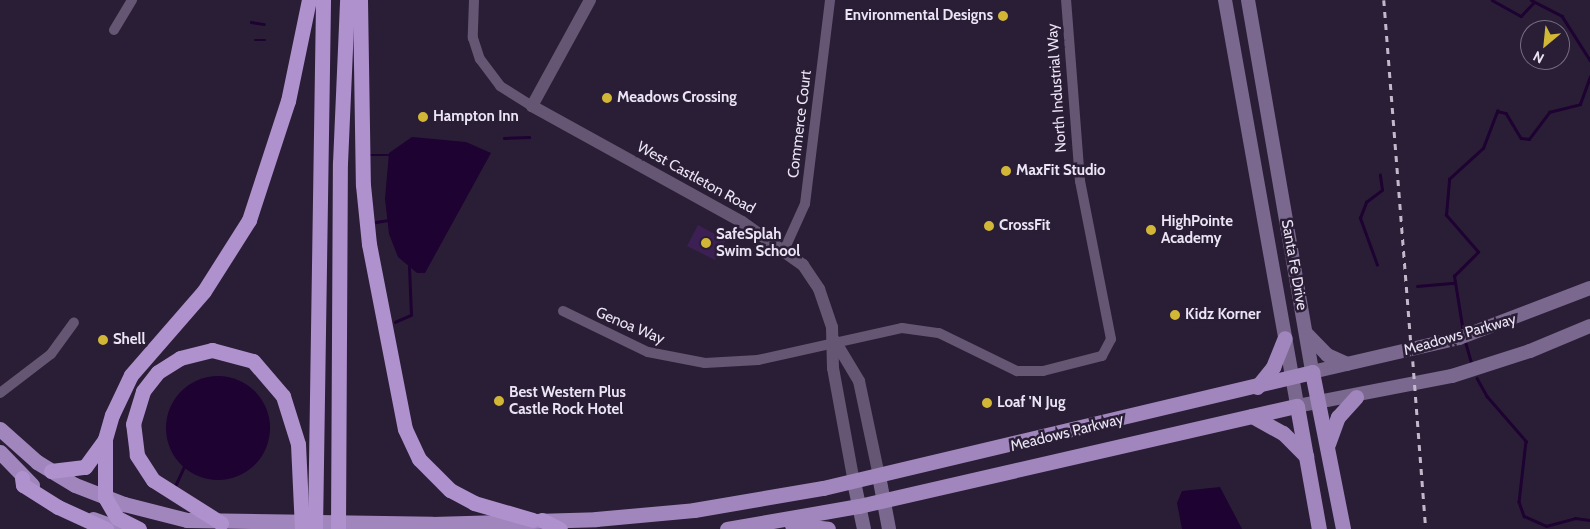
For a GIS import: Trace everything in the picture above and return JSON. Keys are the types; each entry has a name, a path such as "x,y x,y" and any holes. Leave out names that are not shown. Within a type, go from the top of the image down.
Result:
{"highway":[{"path":"51,471 85,467 105,439 131,375 204,291 249,220 286,111 309,0"},
{"path":"315,529 323,0"},
{"path":"338,529 339,359 347,0"},
{"path":"360,0 365,205 405,429 423,464 450,490 474,503 538,520 560,529"},
{"path":"1257,387 1273,367 1284,338"},
{"path":"221,523 175,498 153,480 137,455 133,424 143,391 158,372 180,358 212,350 253,361 283,396 298,444 302,529"},
{"path":"339,359 347,529"},
{"name":"Meadows Parkway","path":"0,428 51,471 105,497 171,517 247,524 400,524 538,520 694,510 854,482 1257,387 1312,372"},
{"name":"Santa Fe Drive","path":"1312,372 1328,444 1343,529"},
{"path":"1328,444 1338,417 1359,397"},
{"name":"Meadows Parkway","path":"727,529 859,506 1297,406"},
{"name":"Santa Fe Drive","path":"1297,406 1319,529"},
{"path":"1252,416 1283,433 1306,456"},
{"path":"105,439 105,497 117,518 139,529"},
{"path":"0,452 22,478 60,503 122,529"},
{"path":"22,478 23,485 58,507 106,529"},
{"path":"766,523 828,529"}],"main road":[{"name":"Santa Fe Drive","path":"1225,0 1297,406"},
{"name":"Santa Fe Drive","path":"1248,0 1307,334 1312,372"},
{"name":"Meadows Parkway","path":"1312,372 1351,364 1486,329 1590,288"},
{"name":"Meadows Parkway","path":"1297,406 1359,397 1501,362 1590,326"},
{"path":"1307,334 1327,354 1351,364"},
{"path":"879,476 889,529"},
{"path":"854,482 864,529"}],"street":[{"path":"114,30 132,0"},
{"path":"474,0 472,38 480,59 500,86 532,106 590,0"},
{"name":"Commerce Court","path":"785,248 801,217 808,187 830,0"},
{"name":"North Industrial Way","path":"836,341 884,329 923,329 999,365 1024,372 1096,359 1108,350 1110,330 1074,135 1066,0"},
{"name":"West Castleton Road","path":"532,106 785,248 816,283 836,341"},
{"name":"Genoa Way","path":"563,311 632,346 694,362 750,361 836,341"},
{"path":"0,393 51,354 74,322"},
{"path":"836,341 859,381 879,476"},
{"path":"836,341 833,368 854,482"}],"shaded area":[{"path":"412,137 466,142 491,153 425,273 417,273 398,257 389,234 385,199 389,153"},
{"name":"SafeSplah Swim School","path":"698,225 726,240 715,260 687,246"},
{"path":"218,376 238,380 255,391 266,408 270,428 266,448 255,465 238,476 218,480 198,476 181,465 170,448 166,428 170,408 181,391 198,380"},
{"path":"1220,487 1242,529 1182,529 1177,503 1182,491"}],"waterway":[{"path":"1492,0 1521,16 1534,2"},
{"path":"1531,0 1562,16 1590,60"},
{"path":"251,22 264,24"},
{"path":"255,40 265,40"},
{"path":"1463,332 1454,276 1478,252 1446,215 1449,179 1483,148 1497,111 1506,113 1521,138 1529,139 1549,112 1580,104 1590,77"},
{"path":"504,138 529,137"},
{"path":"368,155 389,155"},
{"path":"1377,265 1360,218 1366,202 1382,190 1380,175"},
{"path":"376,222 389,220"},
{"path":"395,322 411,315 409,267"},
{"path":"1417,286 1454,283"},
{"path":"1465,340 1472,364"},
{"path":"1477,378 1487,396 1526,441 1519,502 1524,516 1546,526 1575,518 1590,520"},
{"path":"175,486 185,465"}],"railway":[{"path":"1384,0 1411,341"},
{"path":"1413,361 1426,529"}],"place":[{"name":"Environmental Designs","path":"1003,16"},
{"name":"Meadows Crossing","path":"607,98"},
{"name":"Hampton Inn","path":"423,117"},
{"name":"MaxFit Studio","path":"1006,171"},
{"name":"CrossFit","path":"989,226"},
{"name":"HighPointe Academy","path":"1151,230"},
{"name":"SafeSplah Swim School","path":"706,243"},
{"name":"Kidz Korner","path":"1175,315"},
{"name":"Shell","path":"103,340"},
{"name":"Best Western Plus Castle Rock Hotel","path":"499,401"},
{"name":"Loaf 'N Jug","path":"987,403"}]}
